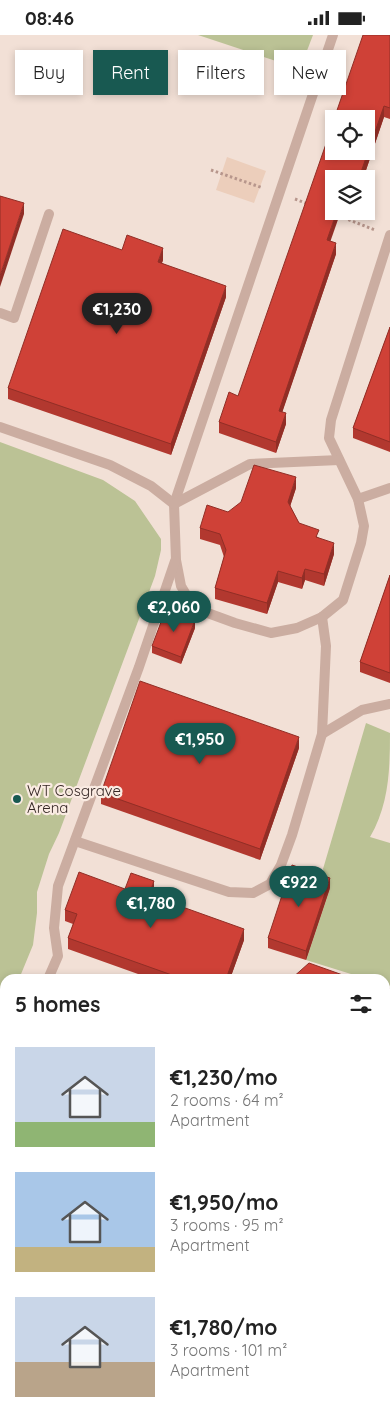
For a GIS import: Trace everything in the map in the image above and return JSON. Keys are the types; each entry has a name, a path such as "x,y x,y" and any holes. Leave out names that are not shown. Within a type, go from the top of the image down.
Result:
{"lane":[{"path":"333,35 174,504 176,560 181,585 194,608 235,623 271,633 297,628 322,617 343,600 361,543 364,527 358,499 329,438 331,420 390,236"},
{"path":"0,313 14,318 49,214"},
{"path":"0,427 110,465 151,486 174,504"},
{"path":"174,504 250,464 339,460"},
{"path":"358,499 390,488"},
{"path":"50,974 58,956 54,928 58,886 140,667 176,560"},
{"path":"75,841 229,892 253,893 270,884 292,835 322,733 326,646 322,617"},
{"path":"322,733 362,710 390,704"}],"path":[{"path":"211,170 309,205"},
{"path":"349,220 390,236"}],"green space":[{"path":"198,35 313,35 307,50 274,50 274,60 264,57 264,50 243,50"},
{"path":"0,442 103,480 135,501 161,539 161,550 155,576 59,833 49,854 37,892 37,913 33,945 21,974 0,974"},
{"path":"366,723 390,733 390,760 385,800 370,837 390,843 390,974 351,974 306,960 330,888 323,869"}],"shaded area":[{"path":"227,157 266,171 254,203 216,190"}],"building":[{"path":"363,35 390,35 390,108 384,106 375,132 375,110 337,110 342,95 346,95 346,84"},
{"path":"325,147 325,160 365,160 362,170 325,170 325,220 334,220 327,240 336,243 279,411 286,413 276,442 219,422 229,392 238,396"},
{"path":"0,196 24,203 0,276"},
{"path":"63,229 122,250 127,235 163,248 158,262 226,286 171,444 8,388"},
{"path":"390,327 390,442 353,428"},
{"path":"254,465 296,477 288,502 299,523 319,530 316,537 334,543 324,574 305,569 302,578 278,571 267,603 215,588 226,550 220,534 200,528 207,505 228,512 241,502"},
{"path":"390,575 390,673 360,662"},
{"path":"166,609 195,620 181,657 152,646"},
{"path":"140,681 299,737 260,849 101,793"},
{"path":"292,865 330,878 306,951 268,938"},
{"path":"79,872 125,889 131,873 154,881 149,895 244,929 228,974 169,974 68,938 77,914 65,910"},
{"path":"309,963 340,974 297,974"}],"place":[{"name":"WT Cosgrave Arena","path":"17,799"}]}
